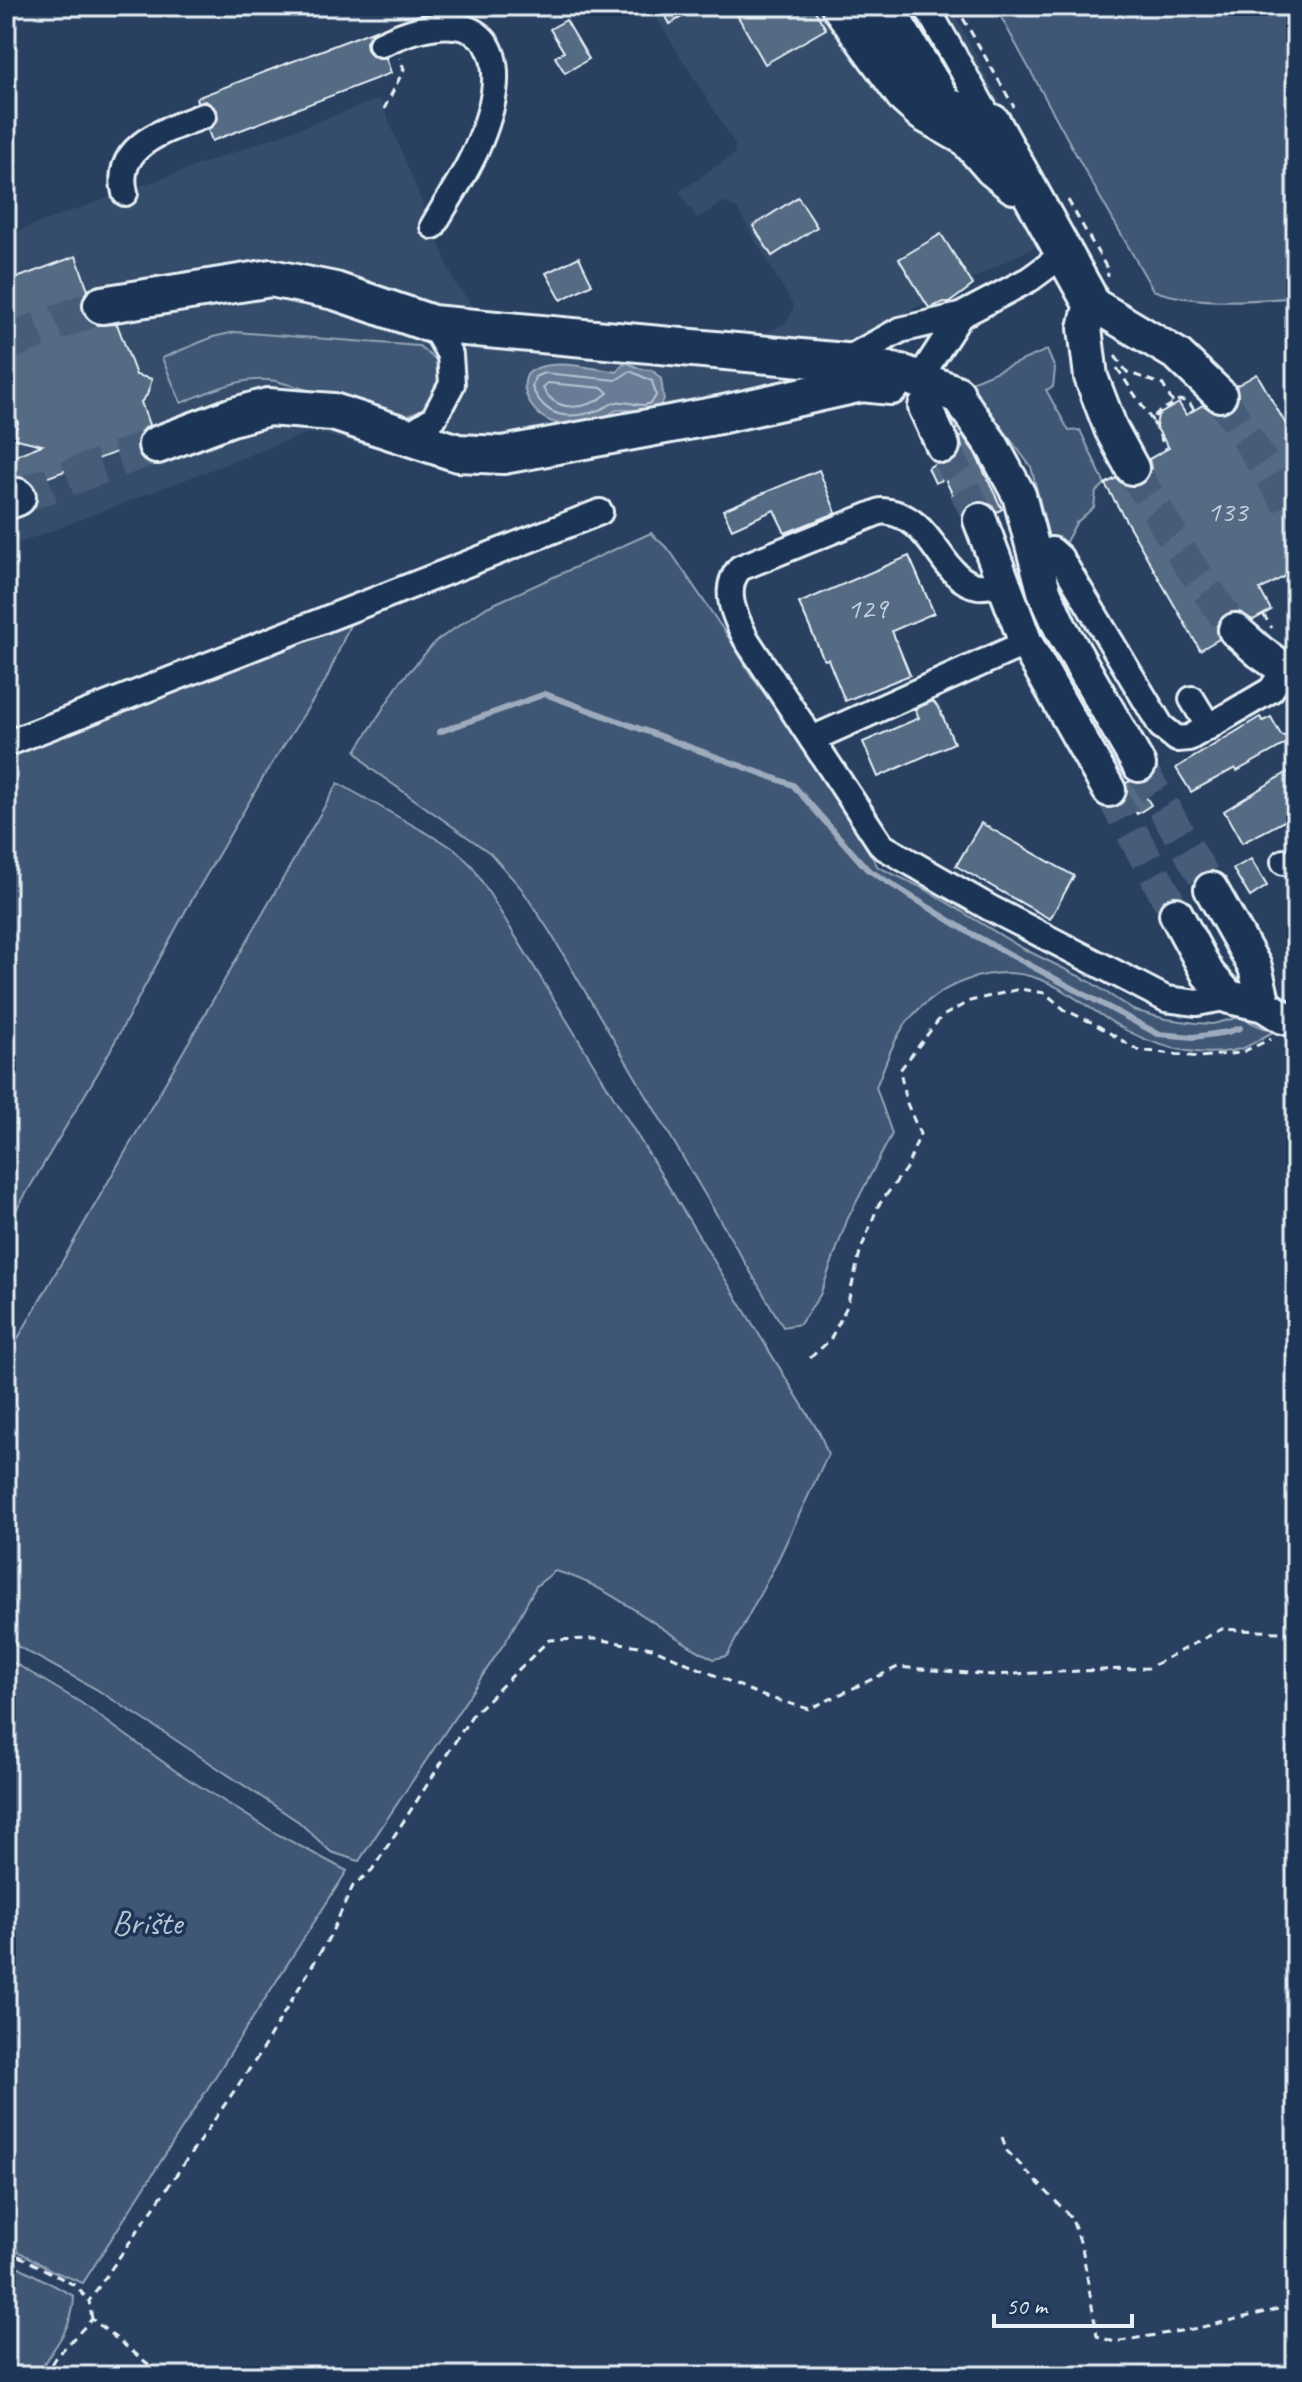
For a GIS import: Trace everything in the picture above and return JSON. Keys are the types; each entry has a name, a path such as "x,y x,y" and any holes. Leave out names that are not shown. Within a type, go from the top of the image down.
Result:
{"highway":[{"path":"840,6 906,97 924,113 966,137 993,168 1034,201"},
{"path":"884,6 945,106 992,123 1089,299"},
{"path":"102,305 271,278 335,291 432,324 842,362 901,373 933,394"},
{"path":"157,445 231,417 268,407 333,412 458,453 503,455 719,415 862,383 889,386 910,394 933,394"}],"main road":[{"path":"1132,468 1111,429 1091,377 1085,328 1089,299 1178,355 1207,402"},
{"path":"933,394 943,446"},
{"path":"933,394 992,445 1019,495 1044,591 1060,627 1139,765"},
{"path":"980,520 1026,643 1109,790"},
{"path":"1235,630 1290,673"},
{"path":"1211,889 1281,1019"},
{"path":"1176,914 1208,974 1229,997 1281,1019"}],"street":[{"path":"926,6 992,123"},
{"path":"387,41 427,25 456,22 481,34 489,47 493,63 492,99 483,133 433,226"},
{"path":"125,193 123,172 133,150 152,138 203,116"},
{"path":"842,362 900,330 960,316 1030,279 1064,254"},
{"path":"933,394 960,316"},
{"path":"406,436 434,418 452,384 450,355 432,324"},
{"path":"1003,584 977,586 960,577 913,521 892,511 869,514 740,568 733,576 729,592 736,620 746,639 875,838 894,855 1166,999 1197,1003 1229,997"},
{"path":"6,744 600,512"},
{"path":"1052,550 1060,557 1161,726 1177,739 1189,738 1209,727 1271,690 1290,673"},
{"path":"812,739 1026,643"},
{"path":"1192,699 1209,727"}],"path":[{"path":"384,109 404,69 387,41"},
{"path":"1105,349 1153,422 1166,449"},
{"path":"1114,355 1127,372 1163,385 1173,403"},
{"path":"1153,422 1156,414 1173,403 1183,400 1207,402"},
{"path":"1289,573 1296,587"},
{"path":"810,1358 830,1340 847,1306 860,1252 878,1206 912,1156 920,1134 906,1101 900,1070 941,1017 970,1001 1020,989 1045,993 1065,1010 1138,1050 1199,1057 1240,1053 1281,1019"},
{"path":"89,2301 257,2058 330,1936 353,1886 372,1870 473,1714 549,1640 595,1639 652,1648 763,1696 809,1709 898,1667 992,1675 1148,1668 1222,1629 1296,1633"},
{"path":"1002,2137 1015,2161 1071,2217 1082,2247 1097,2336 1114,2342 1198,2328 1296,2305"},
{"path":"6,2249 76,2286 89,2301 92,2319 163,2376"},
{"path":"44,2376 55,2358 92,2319"}],"shaded area":[{"path":"649,6 950,6 1067,230 677,431 498,472 307,433 6,548 6,235 380,99 455,283 476,310 532,321 766,333 787,322 794,307 738,210 724,202 697,218 679,192 734,154 735,144"}],"green space":[{"path":"995,6 1296,6 1296,297 1204,300 1153,290"},
{"path":"235,332 419,346 436,360 443,378 427,407 404,417 263,380 227,385 181,403 162,358 213,337"},
{"path":"1047,350 1055,369 1053,387 1046,390 1069,431 1080,430 1105,484 1096,492 1094,507 1076,523 1061,551 1051,545 1031,467 969,383"},
{"path":"651,533 670,551 753,678 820,769 878,867 923,888 1022,948 1089,981 1133,1010 1196,1023 1213,1024 1239,1017 1273,1032 1244,1048 1224,1052 1173,1048 1126,1030 1058,988 1021,974 985,975 935,996 908,1021 886,1062 876,1087 892,1134 848,1218 820,1295 800,1324 783,1327 521,888 490,853 370,768 356,751 400,682 436,641 487,607"},
{"path":"352,620 326,680 264,776 186,910 99,1071 6,1227 6,758"},
{"path":"338,783 455,849 473,867 820,1434 828,1454 776,1564 727,1656 714,1659 597,1587 577,1578 555,1571 536,1586 509,1636 359,1861 331,1852 299,1822 168,1735 96,1689 6,1640 6,1359"},
{"name":"Brište","path":"6,1658 80,1702 177,1772 277,1834 347,1871 83,2283 53,2271 6,2244"},
{"path":"6,2260 74,2296 66,2328 35,2376 6,2376"}],"water":[{"path":"628,363 652,370 661,379 664,400 653,410 618,410 596,420 576,424 556,423 538,414 526,394 527,375 535,369 557,364 617,372"}],"building":[{"path":"660,6 700,6 670,24"},
{"path":"732,6 812,6 826,29 765,64"},
{"path":"566,20 589,59 565,73 555,57 564,52 550,29"},
{"path":"375,30 366,41 367,49 372,56 386,58 391,73 212,141 208,130 218,119 217,110 206,101 197,102 196,98"},
{"path":"798,197 817,227 772,256 753,226"},
{"path":"941,234 973,285 949,303 929,308 899,259"},
{"path":"76,256 88,290 82,298 81,308 85,318 95,325 117,324 136,375 152,379 141,402 149,425 140,432 136,445 32,483 16,477 9,458 42,445 13,438 18,423 6,394 6,282"},
{"path":"579,257 592,284 561,300 546,273"},
{"path":"1257,374 1296,442 1296,570 1260,590 1271,610 1253,620 1239,612 1228,612 1221,617 1217,626 1219,639 1200,650 1105,484 1116,478 1132,487 1148,479 1151,469 1149,459 1169,448 1156,427 1158,415 1179,403 1186,415 1203,405 1215,413 1226,413 1238,400 1236,386"},
{"path":"963,436 975,453 1002,509 997,512 984,501 974,502 962,514 945,479 935,483 928,468 958,458 962,448 960,437"},
{"path":"819,470 836,513 785,533 774,510 732,529 723,510"},
{"path":"909,556 934,613 892,631 910,675 845,701 828,659 824,660 799,603"},
{"path":"933,701 954,743 878,777 863,742 919,718 915,709"},
{"path":"1260,717 1263,721 1271,717 1281,735 1294,739 1191,792 1176,768"},
{"path":"1296,767 1296,815 1242,843 1224,811"},
{"path":"1126,783 1138,784 1151,805 1137,814 1126,796"},
{"path":"981,823 1074,876 1050,919 956,866"},
{"path":"1251,859 1267,886 1250,897 1233,869"}],"waterway":[{"path":"439,732 545,694 793,785 867,869 970,933 1158,1034 1194,1037 1240,1028"}],"tunnel":[{"path":"6,343 102,305"},
{"path":"1220,395 1296,516"},
{"path":"17,497 157,445"},
{"path":"943,446 980,520"},
{"path":"1132,468 1187,561 1235,630"},
{"path":"1139,765 1211,889"},
{"path":"1109,790 1176,914"}]}
